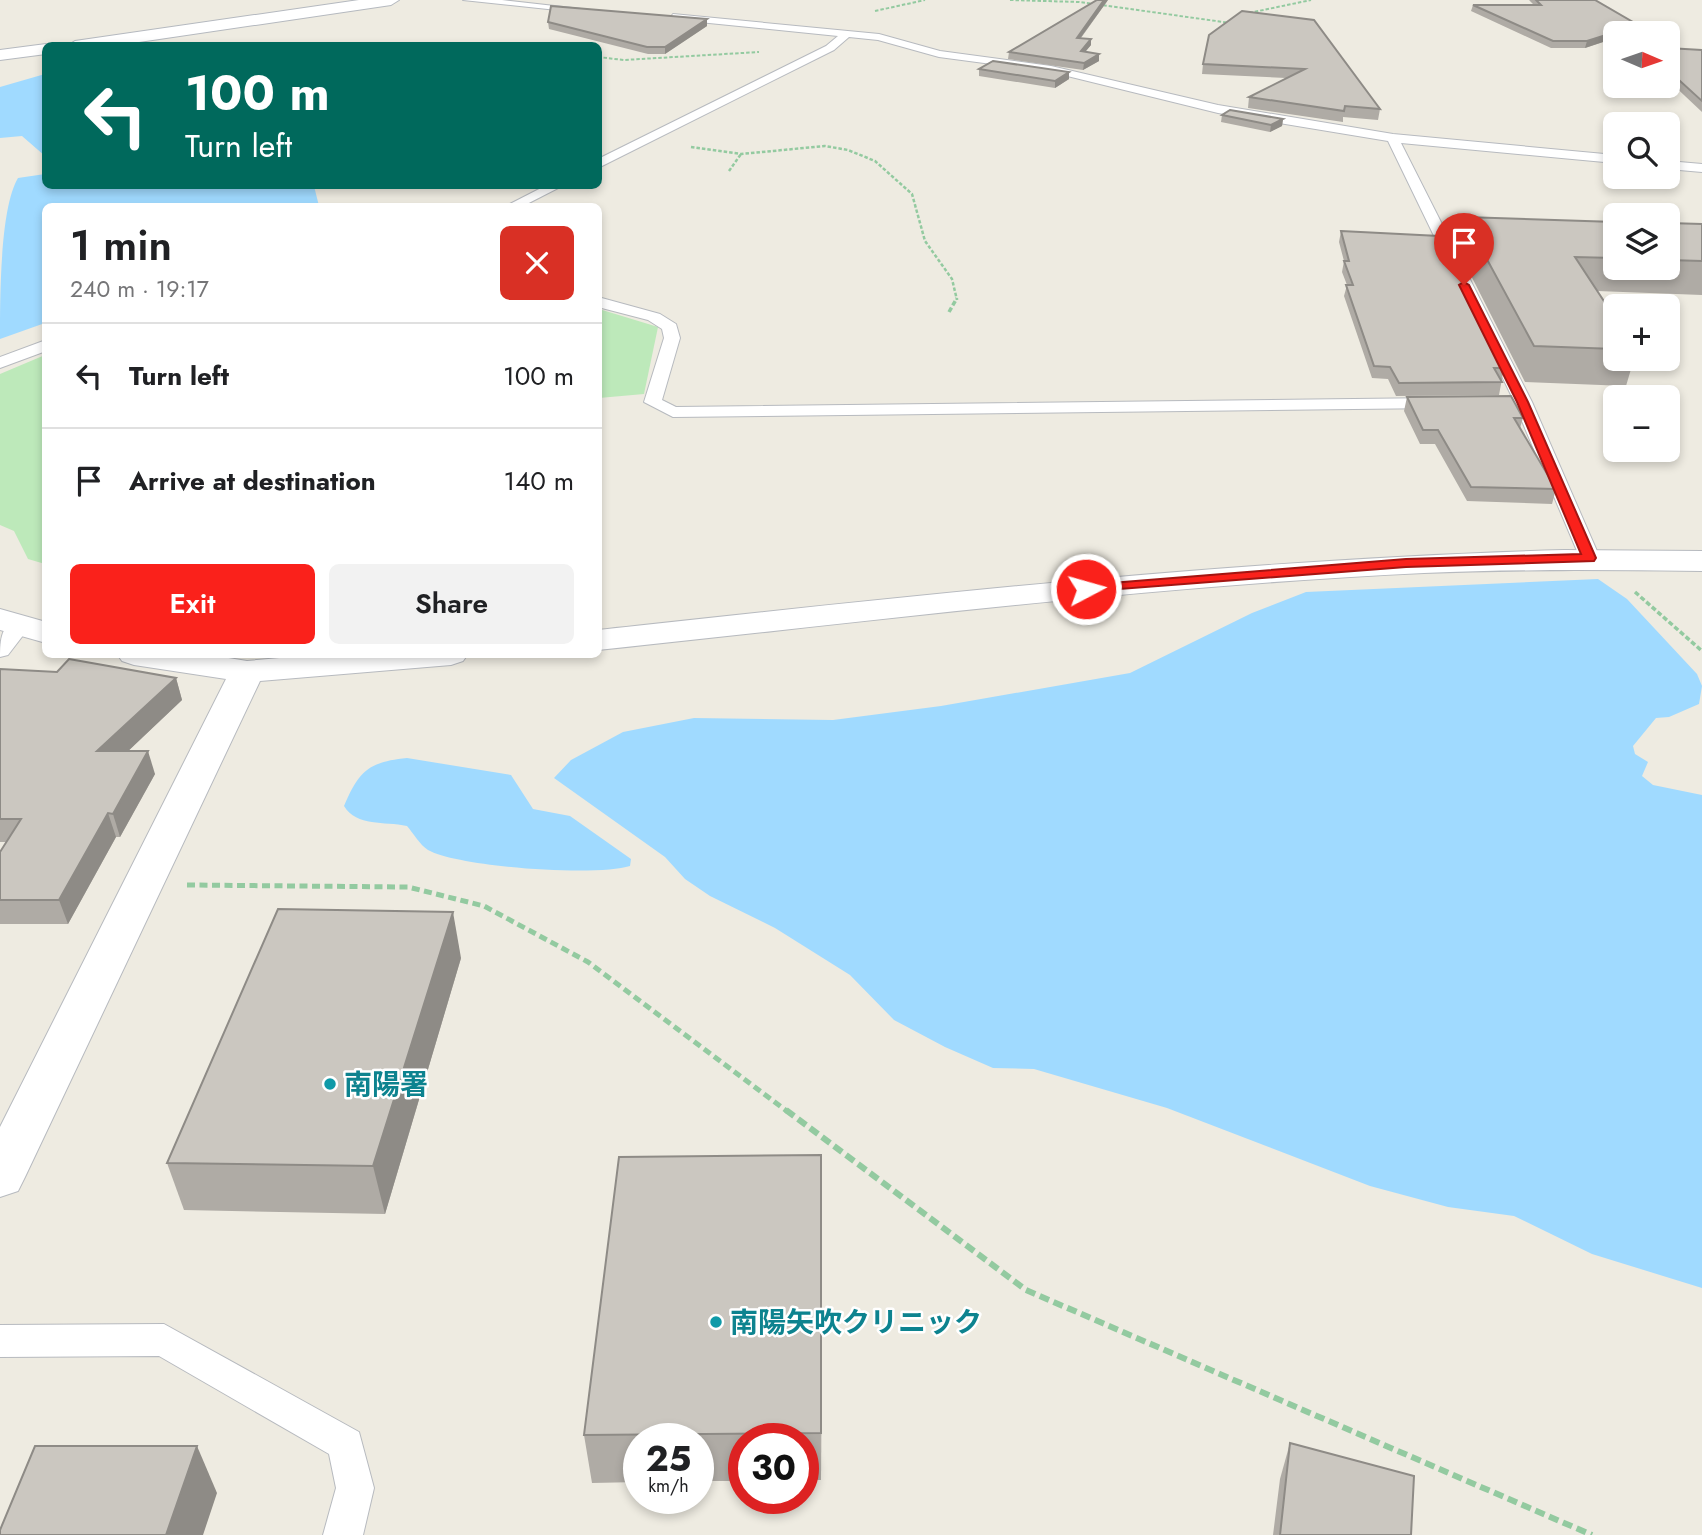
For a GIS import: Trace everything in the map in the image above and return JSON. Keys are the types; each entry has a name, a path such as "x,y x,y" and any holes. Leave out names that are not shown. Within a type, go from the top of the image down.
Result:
{"street":[{"path":"102,42 391,0"},
{"path":"0,55 42,50"},
{"path":"602,640 1256,573 1406,563 1599,558 1702,561"},
{"path":"159,658 247,672 406,658"},
{"path":"4,1162 247,672"}],"lane":[{"path":"468,0 591,10"},
{"path":"659,16 849,32 879,37 939,54 1097,78 1218,109 1393,138 1603,158"},
{"path":"602,162 830,48 849,32"},
{"path":"1393,138 1599,558"},
{"path":"1680,165 1702,168"},
{"path":"519,203 549,189"},
{"path":"602,303 654,317 670,327 673,338 653,402 673,412 1522,402"},
{"path":"0,363 42,347"},
{"path":"0,1341 164,1340 346,1444 355,1488 344,1535"}],"path":[{"path":"1010,0 1079,2 1230,24 1246,12 1311,0"},
{"path":"602,57 624,60 762,52"},
{"path":"645,140 741,154 825,146 848,150 876,161 912,194 925,241 952,279 957,300 949,312"},
{"path":"729,171 741,154"},
{"path":"1599,558 1702,651"},
{"path":"144,884 408,887 484,906 589,962 1026,1290 1592,1535"}],"green space":[{"path":"602,310 658,327 644,394 602,398"},
{"path":"42,356 42,563 28,559 14,531 0,525 0,374"}],"water":[{"path":"42,75 42,153 22,136 0,138 0,87"},
{"path":"42,174 42,189 315,189 318,203 42,203 42,324 0,339 4,231 12,192 18,178"},
{"path":"1598,579 1627,599 1697,674 1702,686 1699,704 1669,717 1656,718 1633,746 1635,754 1648,762 1642,776 1653,785 1702,795 1702,1288 1592,1254 1514,1216 1448,1207 1370,1186 1167,1108 1034,1069 993,1068 945,1047 894,1020 850,975 775,928 710,896 685,879 665,857 554,778 571,760 623,732 694,718 833,720 941,706 1130,673 1252,613 1306,592"},
{"path":"407,758 511,775 533,809 570,816 631,859 630,866 588,871 467,861 428,850 407,826 372,822 349,813 344,806 366,770 383,762"}],"building":[{"path":"1097,0 1104,0 1077,38 1091,39 1081,51 1099,54 1084,63 1009,52"},
{"path":"1536,0 1595,0 1631,21 1603,21 1603,36 1587,41 1553,41 1473,5 1541,5"},
{"path":"551,6 707,19 665,47 647,47 548,22"},
{"path":"1242,11 1314,20 1380,109 1345,106 1344,111 1249,97 1305,69 1203,64 1209,35"},
{"path":"1680,49 1702,50 1702,101 1680,81"},
{"path":"993,61 1069,72 1055,81 979,69"},
{"path":"1230,110 1283,119 1271,125 1222,115"},
{"path":"1464,217 1603,222 1603,258 1575,257 1603,300 1603,349 1534,346"},
{"path":"1680,223 1702,224 1702,261 1680,260"},
{"path":"1341,231 1439,236 1504,368 1494,368 1502,382 1399,383 1390,367 1374,366 1346,285 1353,285 1344,261 1349,261"},
{"path":"1511,396 1523,418 1514,418 1556,489 1471,487 1438,430 1423,430 1407,397"},
{"path":"69,659 176,678 97,751 148,751 113,814 108,813 59,900 0,900 0,852 21,819 0,819 0,669 57,672"},
{"name":"南陽署","path":"278,909 453,912 373,1166 167,1163"},
{"name":"南陽矢吹クリニック","path":"821,1155 821,1433 819,1423 728,1423 728,1434 714,1434 714,1423 623,1423 623,1435 584,1435 619,1157"},
{"path":"1290,1443 1414,1476 1411,1535 1280,1535"},
{"path":"35,1446 197,1446 166,1535 0,1535"}],"place":[{"name":"南陽署","path":"330,1084"},
{"name":"南陽矢吹クリニック","path":"716,1322"}],"route":[{"path":"1086,589 1269,572 1406,563 1590,558 1522,402 1464,285"}]}
